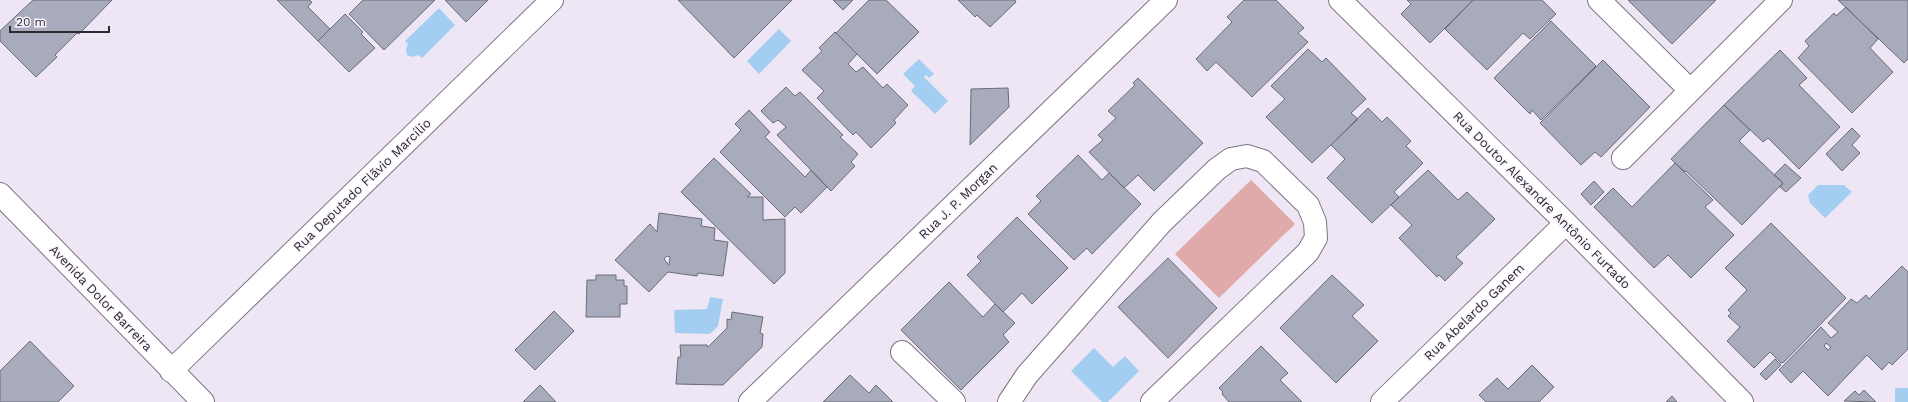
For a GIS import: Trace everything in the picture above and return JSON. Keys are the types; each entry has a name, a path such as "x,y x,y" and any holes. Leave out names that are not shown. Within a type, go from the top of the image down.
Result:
{"street":[{"name":"Rua Deputado Flãvio Marcílio","path":"171,371 552,0"},
{"name":"Rua J. P. Morgan","path":"750,402 1166,0"},
{"name":"Rua Doutor Alexandre Antônio Furtado","path":"1340,0 1566,223 1742,402"},
{"path":"1599,0 1690,90"},
{"path":"1623,158 1690,90 1769,4"},
{"path":"1009,402 1031,370 1152,234 1217,169 1231,159 1247,156 1263,161 1308,206 1315,222 1316,238 1308,252 1152,402"},
{"name":"Avenida Dolor Barreira","path":"0,194 171,371 203,402"},
{"name":"Rua Abelardo Ganem","path":"1382,402 1566,223"},
{"path":"902,352 954,402"}],"shaded area":[{"path":"1251,180 1295,224 1219,298 1175,254"}],"water":[{"path":"439,8 455,25 422,58 418,55 413,57 407,55 406,49 408,44 405,41"},
{"path":"779,29 791,41 759,74 747,61"},
{"path":"919,59 934,74 929,78 926,75 924,77 948,101 935,114 911,91 915,86 903,74"},
{"path":"1818,185 1844,185 1852,192 1825,218 1810,203 1808,195"},
{"path":"710,297 723,299 718,326 710,334 675,333 674,310 707,309"},
{"path":"1094,348 1113,367 1125,356 1139,371 1108,402 1102,402 1071,371"},
{"path":"1895,388 1908,388 1908,402 1895,402"}],"building":[{"path":"33,0 112,0 79,34 77,33 55,55 57,57 36,77 0,41 0,31"},
{"path":"277,0 309,0 312,2 308,7 330,29 318,41"},
{"path":"363,0 435,0 384,50 349,14"},
{"path":"445,0 488,0 466,22"},
{"path":"678,0 792,0 734,58"},
{"path":"833,0 853,0 843,10"},
{"path":"869,0 886,0 919,32 877,74 836,33"},
{"path":"958,0 1015,0 1016,2 990,27 977,15 975,17"},
{"path":"1244,0 1276,0 1304,28 1298,33 1308,42 1252,97 1216,62 1207,71 1196,59 1232,22 1227,17"},
{"path":"1407,0 1473,0 1430,43 1401,14 1411,4"},
{"path":"1473,0 1542,0 1556,14 1530,39 1523,33 1487,70 1445,29"},
{"path":"1628,0 1716,0 1672,44"},
{"path":"1838,0 1908,0 1908,59 1904,63"},
{"path":"1846,7 1878,39 1870,48 1893,72 1852,113 1798,58 1809,46 1805,41 1834,13 1836,16"},
{"path":"345,14 363,32 361,34 375,48 349,72 318,41"},
{"path":"1551,21 1596,66 1541,120 1532,110 1530,114 1494,78"},
{"path":"835,32 857,54 848,64 856,72 863,67 883,88 887,84 908,105 894,120 896,123 871,148 856,132 853,135 817,98 824,91 802,70 822,51 819,48"},
{"path":"1308,49 1322,62 1326,58 1366,99 1351,113 1358,119 1312,163 1266,117 1285,99 1271,86"},
{"path":"1780,50 1807,78 1799,85 1840,127 1799,169 1768,138 1763,142 1724,105"},
{"path":"1603,60 1650,107 1601,157 1595,152 1581,165 1540,123"},
{"path":"1138,78 1203,143 1154,191 1138,175 1124,188 1089,152 1103,140 1098,135 1116,118 1108,111 1135,85 1133,83"},
{"path":"786,87 795,96 800,92 843,135 840,137 858,154 851,162 855,166 831,191 777,135 786,127 778,120 773,123 761,111"},
{"path":"1008,88 1009,107 970,145 971,89"},
{"path":"1724,105 1750,130 1739,141 1783,183 1742,225 1686,171 1685,172 1671,159"},
{"path":"1368,108 1382,122 1387,117 1411,141 1406,146 1423,163 1394,192 1399,197 1372,223 1327,178 1345,159 1331,145"},
{"path":"749,110 770,132 765,137 805,177 811,170 827,187 801,213 795,207 785,217 720,152 741,130 735,124"},
{"path":"1852,128 1860,136 1852,145 1860,153 1842,171 1826,154"},
{"path":"1078,155 1102,180 1109,173 1141,204 1092,254 1087,248 1074,260 1028,214 1041,201 1036,196"},
{"path":"714,158 751,194 747,197 763,197 763,220 785,219 785,273 774,284 681,192"},
{"path":"1675,163 1713,200 1705,207 1734,235 1691,278 1668,255 1654,268 1594,207 1613,188 1632,207"},
{"path":"1785,164 1801,178 1786,192 1780,187 1783,183 1774,175"},
{"path":"1428,170 1458,200 1467,192 1495,219 1456,257 1463,263 1445,281 1439,275 1437,277 1399,238 1412,225 1391,205"},
{"path":"1594,181 1604,192 1591,205 1581,194"},
{"path":"659,213 702,219 701,226 715,228 714,240 728,242 723,276 698,273 697,276 668,272 649,292 615,260 650,224 657,232","holes":["667,256 670,257 669,265 664,259"]},
{"path":"1017,217 1068,268 1032,304 1022,293 1003,312 967,275 981,261 977,257"},
{"path":"1771,223 1846,298 1784,362 1781,363 1770,352 1754,368 1727,341 1740,327 1728,316 1731,313 1728,310 1747,290 1725,268"},
{"path":"1168,258 1217,308 1168,358 1118,307"},
{"path":"1902,266 1908,272 1908,349 1892,365 1889,362 1882,370 1867,355 1828,396 1803,371 1791,383 1779,370 1821,327 1831,338 1838,332 1828,323 1851,299 1857,303 1866,295 1869,299","holes":["1826,343 1831,347 1828,350 1824,346"]},
{"path":"596,275 616,275 616,280 624,280 624,286 627,286 627,304 620,304 620,317 586,317 587,280 596,280"},
{"path":"1332,275 1364,305 1352,316 1378,341 1336,383 1280,328"},
{"path":"949,282 983,317 995,304 1015,323 1003,335 1009,342 961,390 901,330"},
{"path":"554,311 574,331 535,370 515,350"},
{"path":"732,312 763,317 760,333 763,334 762,347 723,385 676,384 678,357 681,357 680,345 707,345 708,347 727,328 727,319 731,320"},
{"path":"30,341 74,386 58,402 0,402 0,371"},
{"path":"1261,346 1288,373 1280,380 1302,402 1229,402 1222,394 1223,392 1219,388"},
{"path":"1775,359 1781,365 1766,380 1760,374"},
{"path":"1532,365 1554,387 1539,402 1486,402 1479,395 1497,378 1508,389"},
{"path":"850,375 869,393 876,385 893,402 823,402"},
{"path":"540,385 556,402 523,402"},
{"path":"1864,390 1876,402 1844,401 1855,391 1859,395"},
{"path":"1672,396 1677,402 1666,402"}]}
